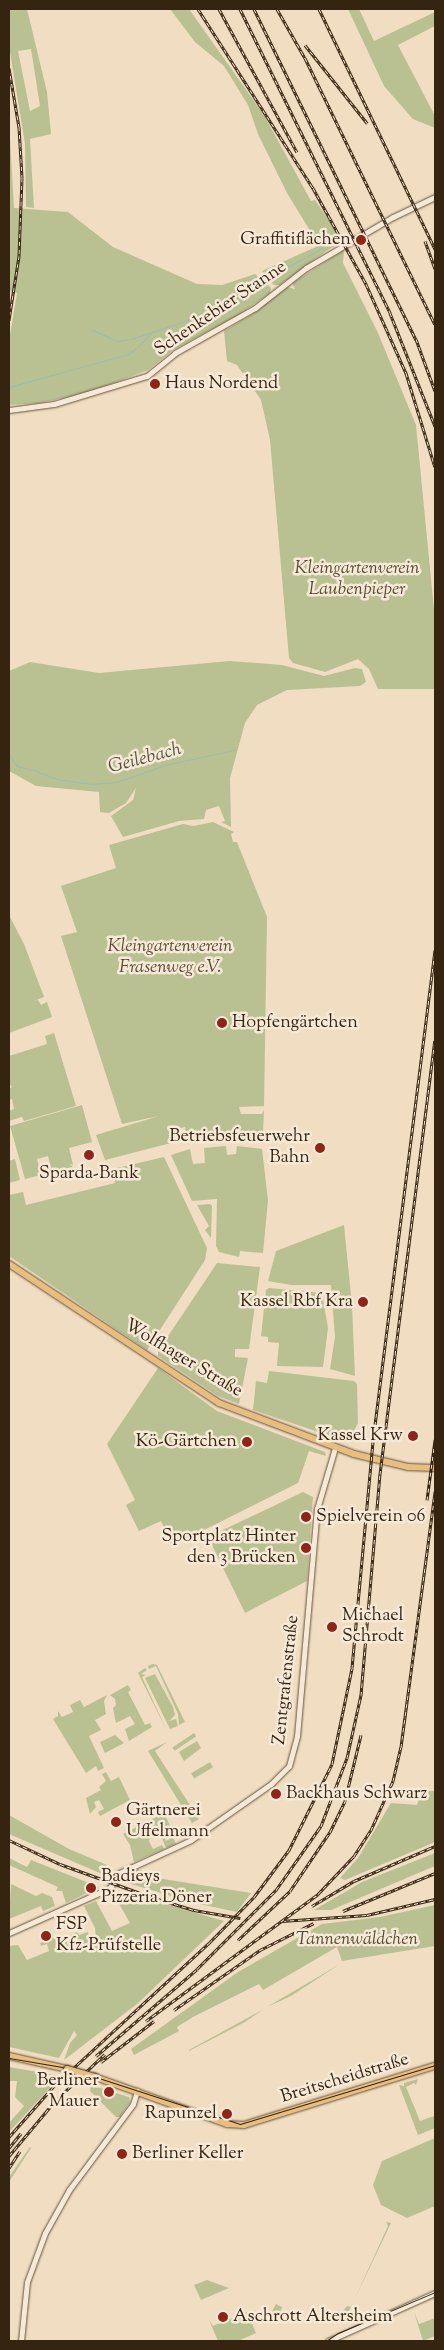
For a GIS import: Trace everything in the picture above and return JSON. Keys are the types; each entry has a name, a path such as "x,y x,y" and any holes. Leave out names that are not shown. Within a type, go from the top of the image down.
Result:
{"main road":[{"name":"Wolfhager Straße","path":"9,1264 89,1319 219,1403 335,1448 398,1465 435,1468"},
{"name":"Breitscheidstraße","path":"9,2056 95,2077 227,2124 244,2125 435,2066"},
{"path":"9,2061 27,2060"}],"street":[{"name":"Schenkebier Stanne","path":"9,410 54,404 147,376 175,353 254,308 306,268 394,216 435,197"},
{"name":"Zentgrafenstraße","path":"9,1933 110,1888 117,1874 191,1840 271,1784 289,1766 297,1736 317,1509 335,1448"},
{"path":"21,2341 27,2282 45,2233 69,2190 133,2104 137,2091"},
{"path":"329,2341 435,2293"}],"green space":[{"path":"9,9 27,9 47,92 51,134 30,139 34,208 26,207 25,144 9,46","holes":["31,49 40,106 30,111 18,51"]},
{"path":"170,9 189,9 264,115 311,201 315,200 344,242 339,249 336,245 326,251 280,285 274,285 262,271 327,242 317,242 287,193 258,134 248,105 224,66 195,42"},
{"path":"348,9 359,9 374,41 435,12 435,26 398,45 435,116 435,128 413,119 384,86"},
{"path":"9,120 14,208 68,212 113,247 197,284 222,285 255,274 271,288 270,293 238,315 173,350 148,370 90,392 40,403 9,405 9,341 17,293 9,291"},
{"name":"Kleingartenverein Laubenpieper","path":"344,250 343,263 378,333 416,425 435,620 435,689 378,689 369,669 358,659 325,672 293,663 289,658 270,440 261,400 237,365 227,361 224,331 251,315 287,287 295,289 292,283"},
{"path":"230,661 282,665 324,676 355,668 362,669 366,682 360,686 287,690 257,705 245,723 230,778 231,827 221,822 225,821 219,806 206,810 204,819 179,821 123,837 111,816 133,800 136,788 126,803 109,813 100,812 99,792 36,786 9,771 9,671 30,662 99,673"},
{"name":"Kleingartenverein Frasenweg e.V.","path":"213,822 234,832 231,834 233,842 237,842 267,917 264,1106 239,1107 241,1114 262,1114 264,1110 263,1133 259,1136 186,1140 185,1127 172,1130 175,1142 105,1160 96,1135 159,1116 122,1124 61,936 77,932 61,886 116,868 109,845 183,824 193,826"},
{"path":"9,915 24,944 44,997 34,1001 38,1000 41,1005 47,1002 52,1017 9,1033"},
{"path":"54,1033 76,1106 24,1121 22,1117 9,1121 9,1111 14,1109 12,1099 9,1100 9,1089 12,1087 9,1083 9,1056 47,1044 45,1036"},
{"path":"82,1105 92,1142 69,1148 73,1165 69,1164 73,1167 52,1172 48,1156 37,1159 41,1175 25,1179 10,1126"},
{"path":"226,1146 227,1155 236,1154 237,1146 262,1149 268,1200 263,1253 240,1251 239,1257 219,1252 216,1246 217,1199 192,1201 171,1155 190,1149 193,1164 205,1163 204,1148"},
{"path":"164,1157 207,1248 205,1260 147,1350 9,1256 9,1195 23,1192 26,1205 115,1183 113,1169"},
{"path":"15,1159 20,1180 9,1183 9,1161"},
{"path":"210,1204 212,1206 211,1238 205,1230 209,1226 197,1205"},
{"path":"344,1225 352,1305 355,1376 330,1369 335,1337 331,1285 291,1285 268,1281 276,1251"},
{"path":"217,1263 260,1267 249,1349 235,1349 235,1357 248,1358 239,1404 218,1396 158,1356 158,1351"},
{"path":"269,1288 322,1293 328,1328 323,1367 277,1366 279,1343 268,1342 268,1337 261,1336 266,1290"},
{"path":"158,1368 217,1411 325,1452 326,1456 309,1451 298,1483 172,1546 161,1521 139,1531 126,1505 135,1500 107,1444"},
{"path":"269,1371 354,1381 357,1384 358,1423 348,1442 253,1410 256,1381 267,1383"},
{"path":"303,1492 313,1497 307,1581 245,1613 208,1537"},
{"path":"157,1665 185,1722 179,1725 178,1714 156,1666 149,1669 148,1666"},
{"path":"145,1668 147,1670 141,1674 146,1675 142,1677 167,1731 138,1673"},
{"path":"155,1674 173,1707 175,1715 169,1721 176,1719 178,1726 170,1729 145,1678"},
{"path":"128,1685 131,1690 128,1692 145,1725 150,1723 152,1727 129,1741 125,1729 135,1724 130,1716 116,1723 113,1708 116,1705 115,1699 110,1695"},
{"path":"107,1695 104,1701 106,1714 95,1720 101,1730 89,1736 104,1768 98,1771 96,1766 86,1773 53,1719 58,1716 58,1711 62,1717 73,1712 70,1705 80,1700 84,1707"},
{"path":"194,1733 196,1736 175,1751 172,1748"},
{"path":"115,1735 124,1743 105,1753 100,1742"},
{"path":"197,1741 201,1748 184,1761 179,1752"},
{"path":"167,1742 155,1751 199,1819 192,1823 148,1751"},
{"path":"210,1762 213,1767 194,1778 191,1773"},
{"path":"106,1772 111,1781 119,1777 130,1800 100,1816 98,1812 104,1809 99,1800 94,1802 96,1807 90,1814 86,1798 101,1790 99,1787 106,1781 102,1774"},
{"path":"421,1791 435,1791 435,1842 345,1880 340,1878 358,1858 391,1803 417,1805"},
{"path":"164,1813 174,1834 169,1831 163,1835 166,1841 173,1837 176,1844 166,1848 157,1827 153,1829 149,1841 153,1849 162,1845 164,1849 134,1862 130,1845 123,1834"},
{"path":"9,1815 69,1849 107,1865 109,1877 9,1834"},
{"path":"435,1853 435,1866 331,1910 314,1910 362,1882"},
{"path":"9,1858 27,1867 31,1860 99,1887 66,1903 62,1891 56,1891 58,1887 9,1865"},
{"path":"138,1869 157,1878 251,1893 237,1912 195,1903 124,1882 126,1874"},
{"path":"11,1884 36,1896 42,1893 52,1897 55,1906 43,1911 41,1906 9,1919"},
{"path":"124,1892 224,1921 137,2004 64,2060 70,2043 77,2035 74,2031 59,2058 9,2047 9,1946 18,1945 27,1960 49,1951 47,1944 41,1946 40,1943 56,1937 58,1941 77,1932 79,1935 88,1932 89,1940 96,1939 95,1928 84,1906 96,1901 112,1931 130,1923 114,1895"},
{"name":"Tannenwäldchen","path":"435,1905 435,1946 342,1961 337,1947 263,1990 259,1984 193,2017 177,2027 179,2031 134,2055 131,2049 238,1972 322,1924 380,1917"},
{"path":"340,1964 291,1996 267,2007"},
{"path":"264,2009 245,2022 189,2051 189,2050"},
{"path":"9,2067 61,2076 9,2132 9,2123 24,2106 15,2097 17,2081 9,2081"},
{"path":"418,2079 416,2085 414,2083 406,2087 420,2121 434,2116 435,2128 418,2135 399,2085 404,2086 404,2083"},
{"path":"91,2085 129,2097 130,2102 120,2117 116,2117 90,2091"},
{"path":"435,2138 435,2206 407,2218 381,2205 373,2185 382,2161"},
{"path":"31,2148 9,2182 9,2177"},
{"path":"386,2222 391,2223 354,2301 388,2226"},
{"path":"207,2280 229,2288 201,2300 194,2285"},
{"path":"276,2304 282,2307 275,2321 269,2318"},
{"path":"347,2306 351,2307 348,2313 343,2311"},
{"path":"247,2312 256,2333 238,2341 218,2341 209,2320 213,2326"},
{"path":"414,2312 419,2324 435,2318 435,2336 423,2341"}],"waterway":[{"path":"268,278 322,248"},
{"path":"131,339 233,305 263,284"},
{"path":"92,330 118,341 129,339"},
{"path":"138,347 150,334"},
{"path":"9,387 128,354 136,348"},
{"name":"Geilebach","path":"34,770 56,779 90,784 117,782 165,765 234,750"},
{"name":"Geilebach","path":"9,755 17,766 33,770"}],"tram line":[{"path":"9,2058 68,2068 240,2124 435,2065"},
{"path":"326,2341 338,2333 435,2292"}],"railway":[{"path":"198,9 313,188 366,284 406,373 435,467"},
{"path":"219,9 297,152"},
{"path":"240,9 390,313 435,426"},
{"path":"254,9 416,339 435,391"},
{"path":"277,9 305,58 435,324"},
{"path":"319,9 435,249"},
{"path":"305,45 367,123"},
{"path":"9,68 19,127 22,178 19,256 9,320"},
{"path":"425,241 435,269"},
{"path":"9,2137 54,2086 209,1943 254,1897 289,1850 332,1764 352,1668 373,1441 435,950"},
{"path":"96,2056 197,1969 276,1890 321,1826 347,1758 361,1695 380,1474 435,1040"},
{"path":"427,1500 435,1440"},
{"path":"146,2021 318,1894 354,1856 371,1830 393,1781 401,1747 435,1491"},
{"path":"238,1940 290,1891 330,1832 345,1801 361,1735"},
{"path":"9,1840 60,1864 151,1897 194,1910 240,1918"},
{"path":"312,1906 354,1881 435,1846"},
{"path":"343,1911 435,1873"},
{"path":"282,1921 367,1915 435,1899"},
{"path":"174,2010 260,1950 314,1923"},
{"path":"101,2062 154,2021"},
{"path":"9,2156 56,2100 105,2054"},
{"path":"9,2148 21,2133"},
{"path":"9,2168 20,2151"}],"place":[{"name":"Graffitiflächen","path":"361,240"},
{"name":"Haus Nordend","path":"155,384"},
{"name":"Hopfengärtchen","path":"222,1023"},
{"name":"Betriebsfeuerwehr Bahn","path":"320,1148"},
{"name":"Sparda-Bank","path":"89,1155"},
{"name":"Kassel Rbf Kra","path":"363,1302"},
{"name":"Kassel Krw","path":"413,1436"},
{"name":"Kö-Gärtchen","path":"247,1442"},
{"name":"Spielverein 06","path":"306,1517"},
{"name":"Sportplatz Hinter den 3 Brücken","path":"306,1548"},
{"name":"Michael Schrodt","path":"332,1627"},
{"name":"Backhaus Schwarz","path":"276,1794"},
{"name":"Gärtnerei Uffelmann","path":"116,1822"},
{"name":"Badieys Pizzeria Döner","path":"91,1888"},
{"name":"FSP Kfz-Prüfstelle","path":"46,1936"},
{"name":"Berliner Mauer","path":"109,2092"},
{"name":"Rapunzel","path":"227,2114"},
{"name":"Berliner Keller","path":"122,2154"},
{"name":"Aschrott Altersheim","path":"223,2317"}]}
